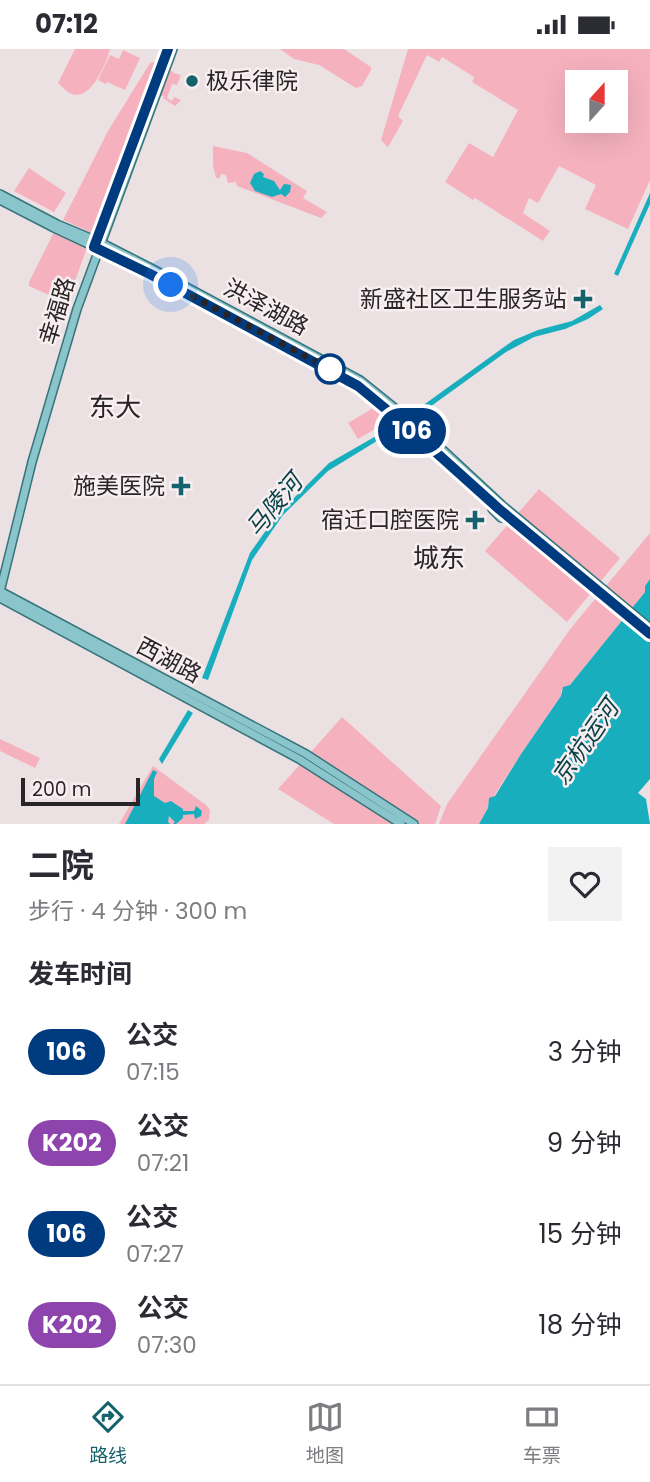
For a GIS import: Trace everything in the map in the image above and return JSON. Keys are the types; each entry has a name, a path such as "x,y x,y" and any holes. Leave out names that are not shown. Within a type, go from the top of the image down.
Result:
{"main road":[{"name":"幸福路","path":"97,244 167,49"},
{"name":"幸福路","path":"0,593 2,574 40,420 72,309 173,49"},
{"name":"洪泽湖路","path":"0,194 345,371 372,388 425,438"},
{"name":"洪泽湖路","path":"0,200 97,244"},
{"path":"501,518 408,430 409,424 422,427 510,508"},
{"path":"425,438 650,628"},
{"path":"425,438 499,509 650,634"},
{"path":"2,574 8,591 28,610"},
{"name":"西湖路","path":"0,593 318,766"},
{"path":"0,606 28,610"},
{"path":"318,766 401,824"},
{"path":"318,766 414,824"}],"shaded area":[{"path":"75,49 110,49 97,80 79,95 70,93 58,83"},
{"path":"280,49 344,49 371,67 371,70 362,86 356,88 319,65 294,59"},
{"path":"408,49 650,49 650,180 628,229 585,209 596,185 559,166 538,203 529,198 523,213 550,231 543,241 445,182 469,143 493,157 518,110 472,82 474,77 442,57 439,62 427,55 398,116 403,121 388,147 381,140"},
{"path":"123,50 140,58 125,90 98,80 110,55 119,59"},
{"path":"154,62 156,66 94,234 63,220 108,131 150,63"},
{"path":"169,70 174,72 172,75 181,75 177,85 172,84 167,98 172,101 174,97 181,100 175,106 163,98 164,96 159,96"},
{"path":"213,146 247,153 307,191 303,198 327,212 321,218 237,186 236,182 228,183 226,175 221,174 220,178 216,178"},
{"path":"29,168 66,193 54,212 14,191"},
{"path":"54,232 88,245 67,303 29,286"},
{"path":"375,407 390,420 358,439 348,423"},
{"path":"539,489 620,558 567,622 485,551"},
{"path":"650,533 650,579 645,586 645,592 570,685 561,691 561,696 488,803 479,824 439,824 447,804 571,628"},
{"path":"342,717 441,806 435,824 334,824 278,789"},
{"path":"0,739 40,758 35,768 0,751"},
{"path":"153,766 206,805 210,810 209,820 204,824 119,824"}],"water":[{"path":"260,171 264,174 263,177 274,181 280,190 284,184 291,185 290,192 285,197 281,194 272,197 255,191 250,183 254,174"},
{"path":"650,193 650,204 618,276 614,274"},
{"path":"600,305 603,309 588,319 565,329 534,337 506,352 416,417 328,471 283,515 252,560 208,680 202,678 250,553 277,515 329,463 397,424 514,340 572,321"},
{"name":"京杭运河","path":"650,579 650,779 638,793 646,799 650,824 479,824 488,808 489,798 495,796 561,696 563,687 570,685 645,592 645,586"},
{"path":"188,710 193,713 162,764 159,759"},
{"path":"153,770 157,772 154,779 154,796 165,803 171,801 183,811 194,811 196,806 202,811 201,816 195,819 194,814 183,815 176,824 173,824 175,822 169,816 170,824 125,824"}],"bus line":[{"name":"106","path":"168,49 94,247 150,274 358,386 499,509 650,634"}],"place":[{"name":"极乐律院","path":"192,81"},
{"name":"新盛社区卫生服务站","path":"583,299"},
{"name":"施美医院","path":"181,486"},
{"name":"宿迁口腔医院","path":"475,520"}],"district":[{"name":"东大","path":"115,407"},
{"name":"城东","path":"439,558"}],"route":[{"path":"171,285 330,369"}],"water label":[{"name":"马陵河","path":"274,505"}]}
